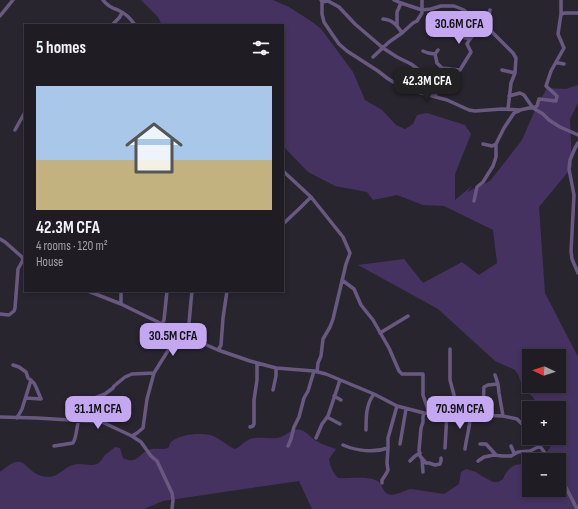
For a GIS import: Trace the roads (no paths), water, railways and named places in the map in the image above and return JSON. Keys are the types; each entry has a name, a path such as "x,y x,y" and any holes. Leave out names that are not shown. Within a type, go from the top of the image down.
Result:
{"street":[{"path":"0,16 13,0"},
{"path":"102,0 122,13 134,24"},
{"path":"394,0 422,10 441,6 454,6 464,10 479,23 484,25 516,58 515,73 511,83 508,109"},
{"path":"373,57 389,42 417,21 422,10 422,0"},
{"path":"452,0 454,6"},
{"path":"474,201 476,187 483,182 493,166 496,157 496,144 514,113 537,106 539,100 556,101 557,96 546,86 551,72 564,48 558,34 561,0"},
{"path":"422,72 383,48 355,24 339,7 328,1 322,1 322,14 324,22 340,44 347,51 398,85 447,100 469,110 520,110"},
{"path":"397,25 397,12 401,3"},
{"path":"438,50 435,54 437,63 442,68 460,70 471,52 467,44 470,38 484,25 489,17 490,10"},
{"path":"113,24 122,13"},
{"path":"560,14 578,13"},
{"path":"383,18 397,25 402,33"},
{"path":"434,33 446,31 465,38 470,38"},
{"path":"423,51 435,54"},
{"path":"556,63 564,64"},
{"path":"435,96 442,68"},
{"path":"502,70 515,73"},
{"path":"509,96 520,93 524,94 532,108 543,114 560,127 578,135"},
{"path":"15,130 24,114"},
{"path":"578,143 570,160 569,169 576,196 571,251 572,259 578,273"},
{"path":"483,144 492,146 496,144"},
{"path":"284,172 311,197 343,237 350,253 333,319 323,339 321,356 304,398 299,417 294,427 292,439 288,446"},
{"path":"284,223 311,197"},
{"path":"0,239 22,257 24,261 18,269 14,311 9,315 0,314"},
{"path":"342,280 354,289 361,305 373,320 389,348 399,371 402,374 420,373 424,375 423,396 429,413"},
{"path":"120,304 121,292"},
{"path":"162,324 165,316 167,292"},
{"path":"187,336 192,292"},
{"path":"218,350 221,345 227,292"},
{"path":"96,293 218,350 276,368 326,374 406,409 424,413 458,413 503,416 517,419 522,424"},
{"path":"380,333 408,316"},
{"path":"132,436 143,428 147,399 154,373 179,333"},
{"path":"450,348 450,380 458,413"},
{"path":"250,427 254,424 254,400 258,363"},
{"path":"13,365 24,370 34,383 41,399 26,398"},
{"path":"274,390 276,368"},
{"path":"69,420 88,410 92,399 113,388 124,377 137,373 154,373"},
{"path":"495,375 498,384 503,416"},
{"path":"18,418 31,380"},
{"path":"316,438 322,424 328,416 340,380"},
{"path":"482,415 484,388 488,385 498,384"},
{"path":"366,430 368,406 374,394"},
{"path":"334,396 341,400"},
{"path":"465,449 470,426 470,398"},
{"path":"382,483 382,480 388,470 388,438 397,406"},
{"path":"400,444 406,409"},
{"path":"424,413 420,440 420,453 426,463 435,466 440,464 441,458"},
{"path":"445,448 447,413"},
{"path":"0,417 102,422 132,436 141,442 151,456 157,461 172,493 172,509"},
{"path":"326,417 340,424"},
{"path":"54,446 73,443 79,420"},
{"path":"480,444 486,444 496,455"},
{"path":"343,445 358,450 383,450 388,448"},
{"path":"511,446 514,454"},
{"path":"478,460 484,457 496,455 511,456 518,452 530,451 540,446 545,453"},
{"path":"410,461 414,456 420,453"},
{"path":"422,458 423,472"},
{"path":"566,488 577,509"}]}
